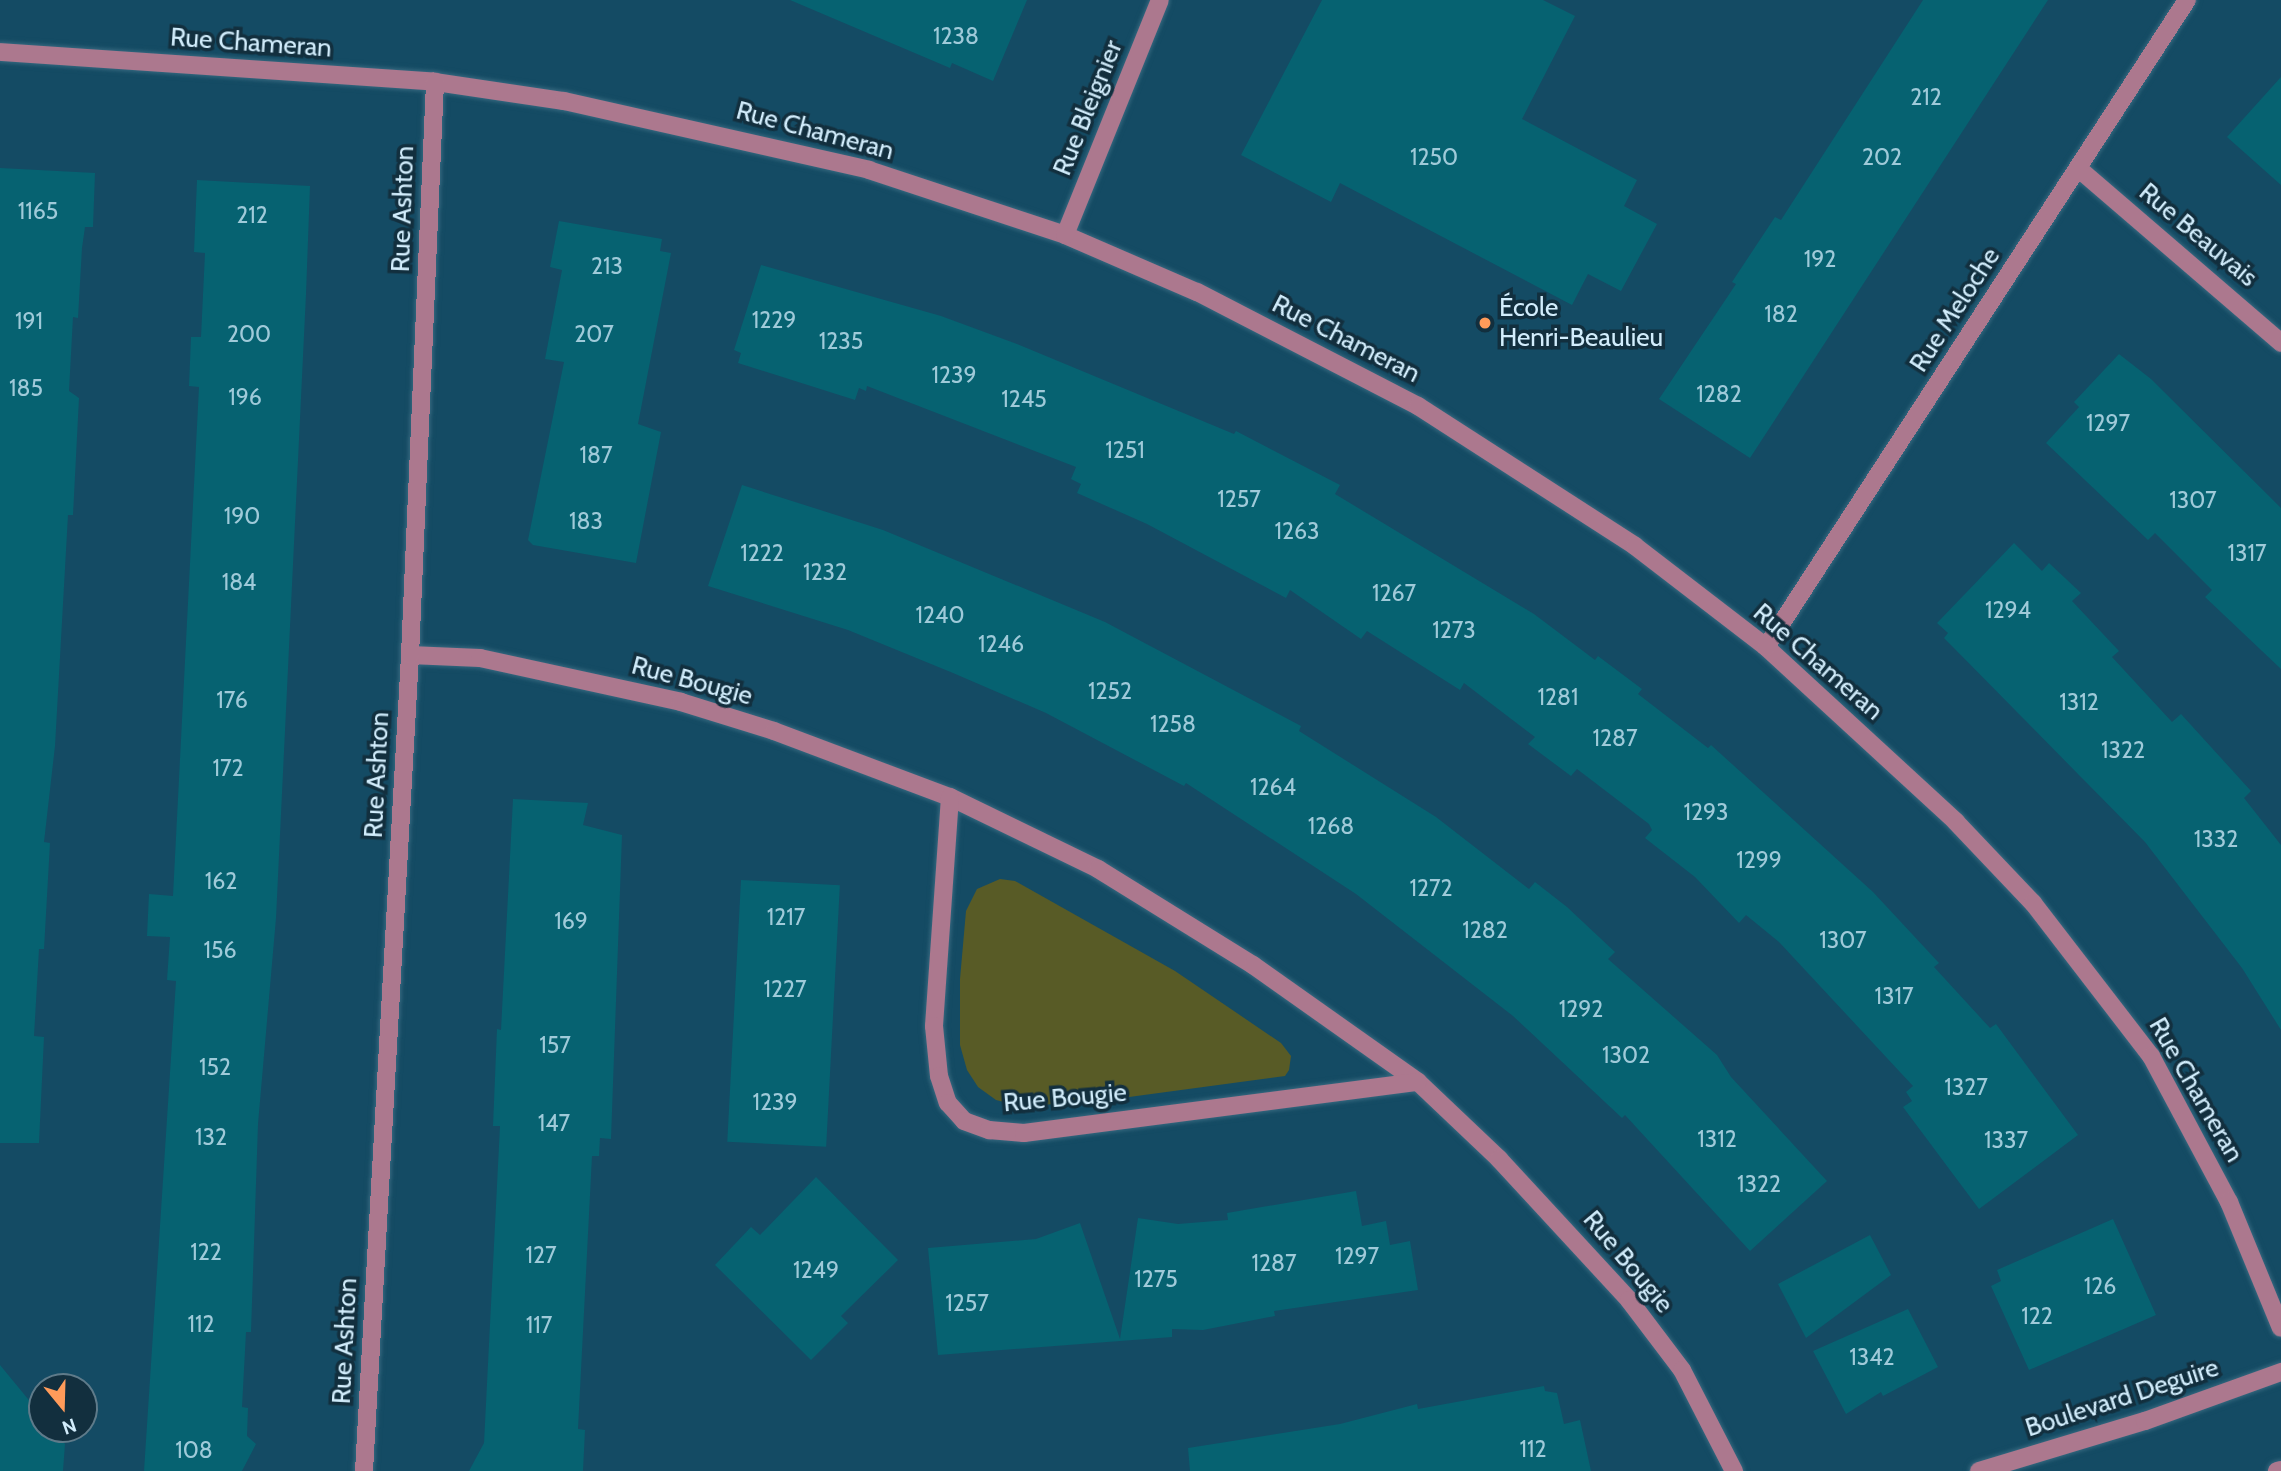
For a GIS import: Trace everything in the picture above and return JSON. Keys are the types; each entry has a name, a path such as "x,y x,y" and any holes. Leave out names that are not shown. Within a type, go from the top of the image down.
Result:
{"street":[{"name":"Rue Bleignier","path":"1065,234 1160,0"},
{"name":"Rue Meloche","path":"1766,647 2187,0"},
{"name":"Rue Chameran","path":"0,52 435,82 564,101 722,134 869,170 1065,234 1197,292 1418,406 1635,546 1766,647 1956,822 2033,903 2099,984 2151,1056 2193,1129 2281,1328"},
{"name":"Rue Ashton","path":"364,1471 410,655 435,82"},
{"name":"Rue Beauvais","path":"2078,169 2281,343"},
{"name":"Rue Bougie","path":"410,655 480,658 681,702 774,731 950,797 1098,869 1253,965 1418,1082 1499,1159 1629,1300 1682,1370 1734,1471"},
{"name":"Rue Bougie","path":"950,797 934,1026 939,1076 948,1103 964,1121 989,1130 1024,1133 1418,1082"},
{"name":"Boulevard Deguire","path":"1979,1471 2146,1421 2281,1372"}],"green space":[{"path":"1000,879 1015,881 1175,971 1281,1043 1291,1056 1289,1070 1285,1076 1092,1102 1020,1106 996,1100 978,1087 967,1070 960,1045 960,979 966,911 977,889"}],"building":[{"path":"790,0 1027,0 993,81 952,63 950,68"},
{"path":"1322,0 1543,0 1575,16 1522,119 1637,180 1624,206 1657,224 1621,291 1588,274 1572,305 1340,183 1331,202 1241,155"},
{"path":"1923,0 2048,0 1750,458 1659,399 1736,284 1732,282 1775,217 1781,220"},
{"path":"2281,77 2281,185 2227,137"},
{"path":"0,168 95,173 93,227 85,227 78,318 73,317 69,391 79,398 73,515 68,515 55,746 44,842 50,843 44,949 39,949 34,1036 44,1037 39,1143 0,1143"},
{"path":"197,180 310,186 306,294 276,918 258,1124 251,1332 246,1332 242,1407 248,1408 247,1436 256,1444 242,1471 144,1471 176,981 167,980 170,937 147,936 149,894 173,896 199,387 189,386 191,337 201,337 205,253 194,252"},
{"path":"559,221 662,239 660,251 671,253 638,424 661,432 636,563 533,545 528,540 564,362 545,359 562,270 550,267"},
{"path":"761,265 941,316 1017,344 1234,434 1236,431 1340,485 1335,494 1534,614 1595,660 1598,656 1642,689 1638,694 1708,748 1711,745 1873,892 1939,963 1934,967 1990,1028 1996,1024 2078,1135 1979,1209 1903,1107 1912,1101 1906,1092 1913,1086 1779,942 1746,915 1739,923 1695,877 1645,838 1652,830 1649,824 1577,769 1571,776 1528,744 1535,737 1464,683 1460,690 1367,631 1361,639 1290,590 1286,598 1147,524 1077,493 1081,484 1071,479 1076,467 867,386 866,391 859,388 855,400 738,363 741,353 734,350"},
{"path":"2119,354 2151,379 2281,508 2281,669 2205,597 2212,590 2155,533 2148,540 2046,443 2079,407 2074,402"},
{"path":"742,485 883,530 1105,622 1301,726 1299,731 1436,817 1529,889 1535,882 1567,907 1615,952 1608,959 1717,1055 1731,1077 1827,1181 1750,1251 1625,1115 1622,1118 1513,1016 1356,894 1186,783 1184,786 1046,713 953,673 848,630 708,586"},
{"path":"2014,543 2042,571 2049,563 2081,593 2072,601 2119,651 2112,657 2172,722 2181,714 2251,791 2244,798 2281,845 2281,1030 2242,968 2145,842 1944,638 1948,633 1937,623"},
{"path":"513,799 588,803 583,825 622,835 611,1139 600,1138 599,1156 592,1156 578,1429 585,1430 583,1471 469,1471 484,1443 500,1126 493,1126 497,1029 501,1030"},
{"path":"741,880 840,885 826,1147 727,1142"},
{"path":"816,1177 898,1260 841,1316 848,1323 811,1360 715,1265 751,1227 760,1235"},
{"path":"1356,1191 1362,1226 1386,1221 1390,1245 1410,1241 1418,1290 1274,1311 1275,1316 1203,1330 1172,1329 1172,1337 938,1355 928,1248 1036,1239 1080,1223 1120,1339 1138,1218 1178,1224 1228,1220 1227,1213"},
{"path":"2113,1219 2156,1315 2029,1370 1991,1286 2001,1281 1997,1270"},
{"path":"1870,1235 1891,1275 1806,1338 1778,1284"},
{"path":"1908,1309 1938,1367 1883,1396 1881,1392 1846,1414 1813,1351"},
{"path":"0,1365 28,1399 28,1443 65,1444 63,1471 0,1471"},
{"path":"1544,1386 1545,1391 1557,1393 1564,1424 1580,1420 1591,1471 1190,1471 1188,1448 1340,1424 1417,1404 1418,1409"}],"place":[{"name":"École Henri-Beaulieu","path":"1485,323"}]}
